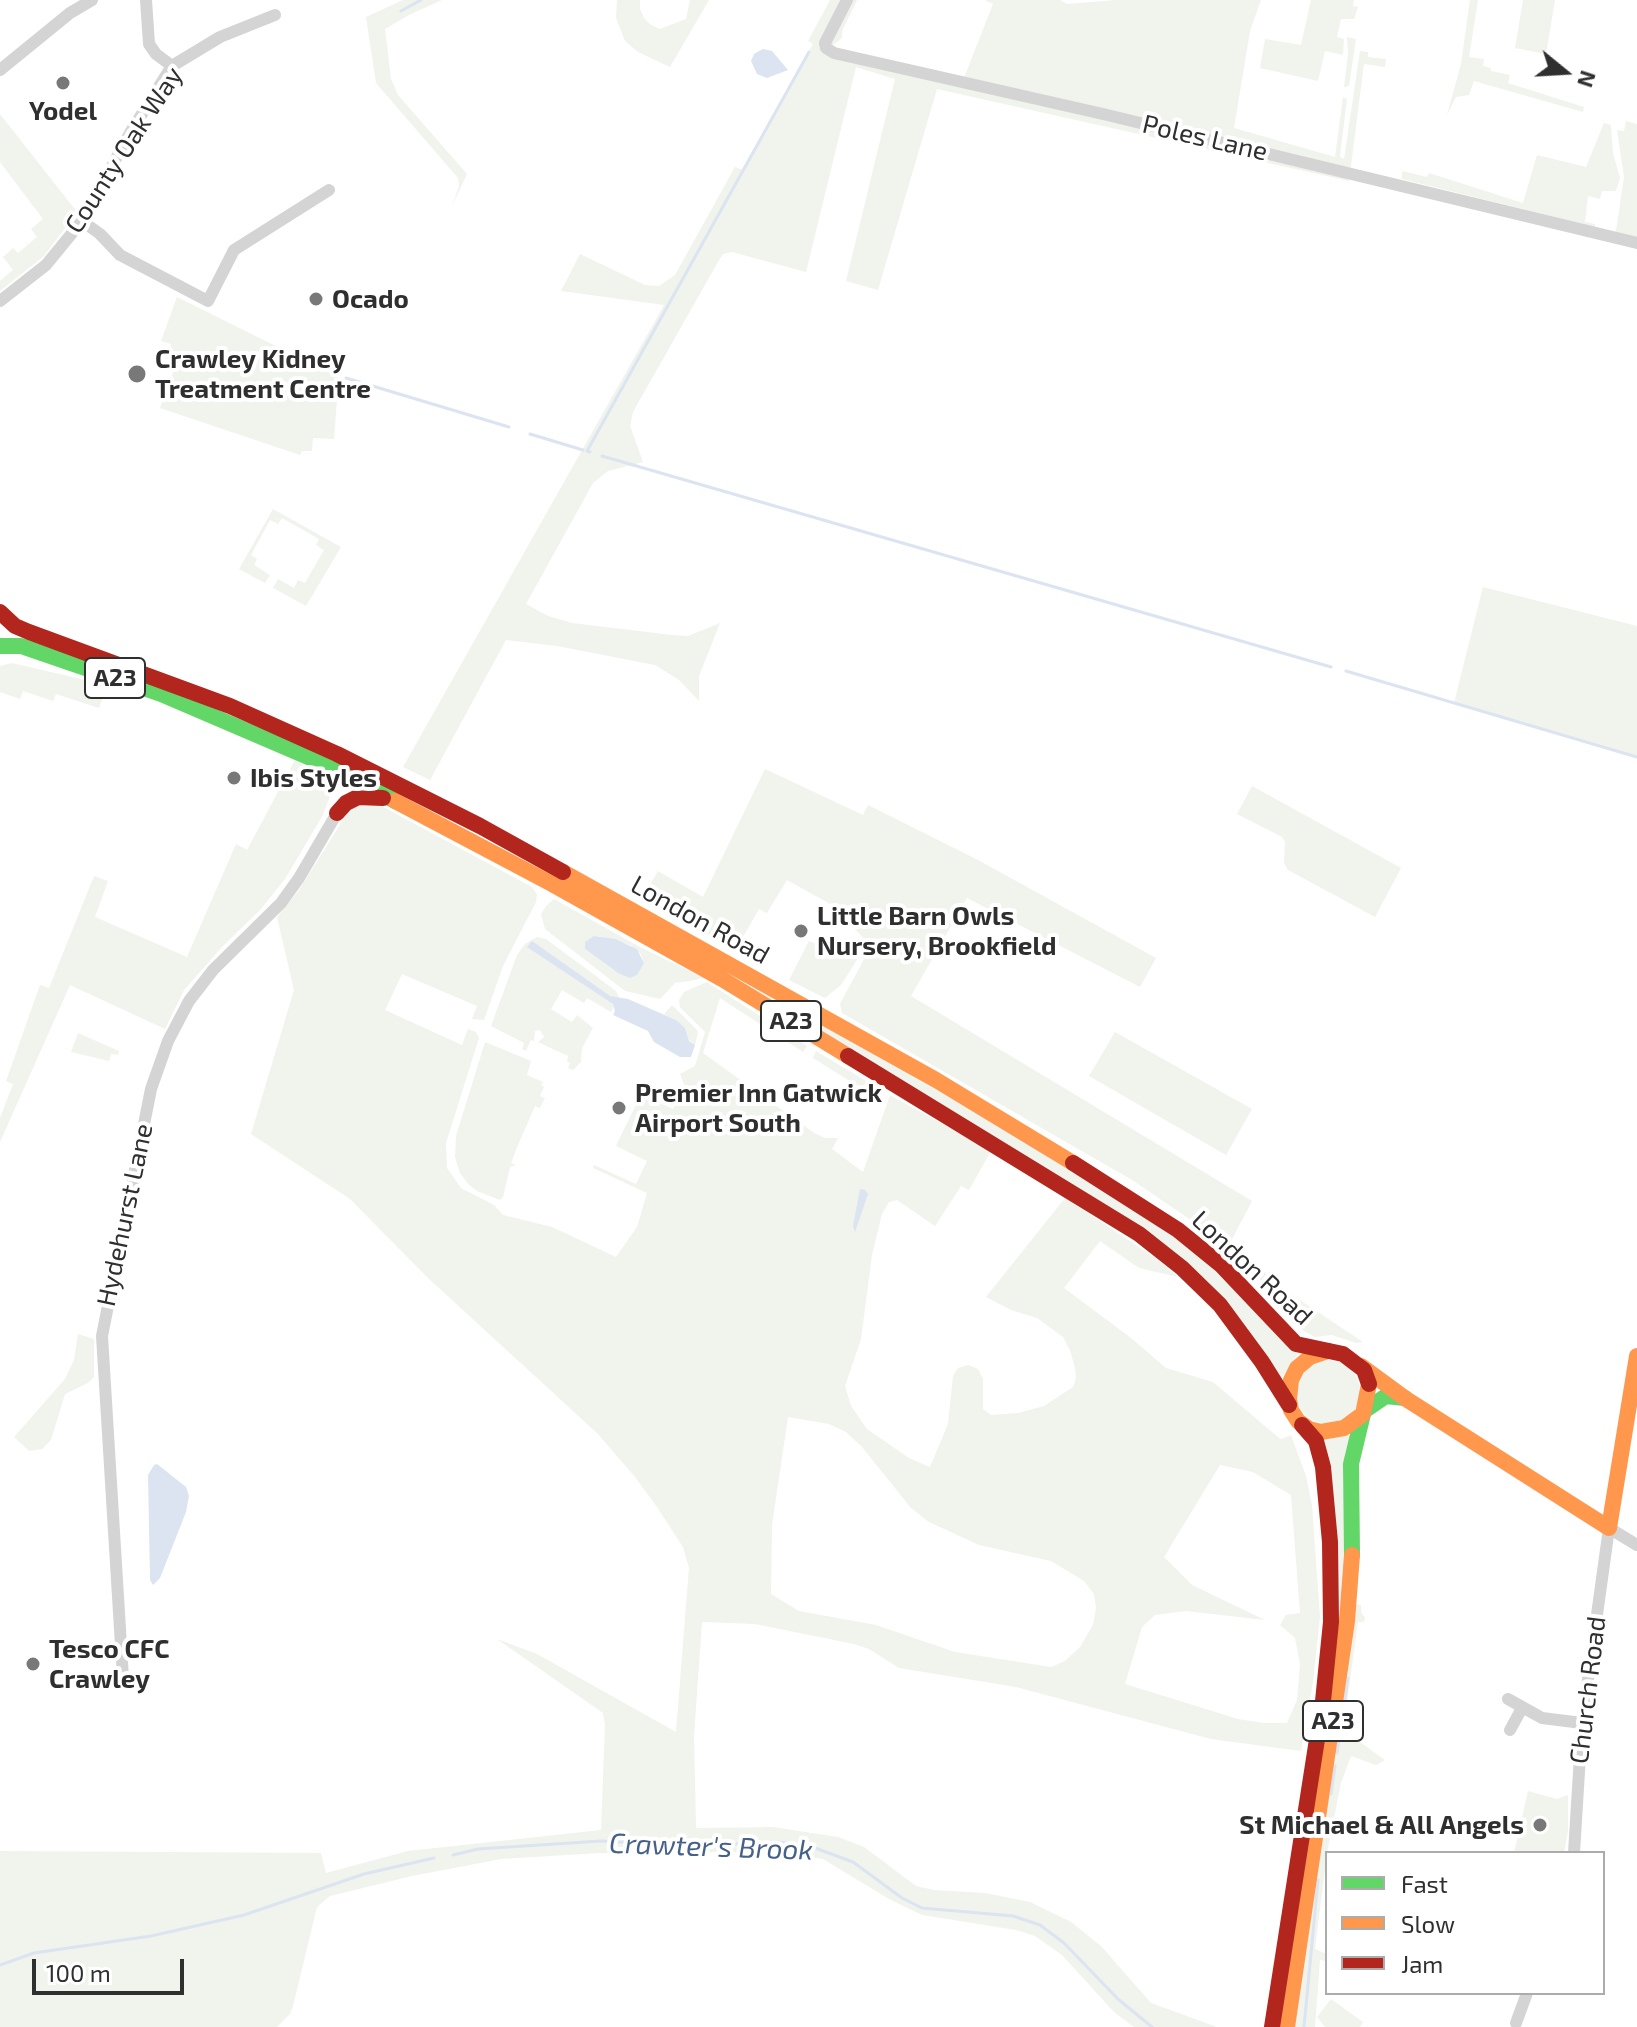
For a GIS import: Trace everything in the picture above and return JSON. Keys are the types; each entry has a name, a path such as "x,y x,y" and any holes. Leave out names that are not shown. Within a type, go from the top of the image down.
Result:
{"main road":[{"name":"London Road","path":"0,612 15,626 29,632 230,706 337,754 480,826 676,933 936,1080 1152,1212 1198,1245 1231,1274 1296,1344 1328,1351"},
{"name":"London Road","path":"0,646 21,646 147,689 329,766 722,979 1122,1222 1173,1261 1220,1305 1290,1407"},
{"path":"329,766 342,787 337,813"},
{"path":"337,813 350,801 368,796 384,798 416,811"},
{"path":"1406,1399 1386,1396 1375,1401 1354,1422 1334,1431 1317,1432 1301,1424 1290,1407 1290,1385 1297,1368 1315,1355 1328,1351 1343,1354 1406,1399 1609,1528 1637,1356"},
{"path":"1360,1365 1370,1386 1363,1413"},
{"name":"A23","path":"1287,2027 1347,1621 1352,1574 1351,1464 1363,1413"},
{"name":"A23","path":"1272,2027 1323,1701 1331,1622 1330,1542 1323,1467 1316,1441 1301,1424"}],"street":[{"path":"0,70 70,13 92,0"},
{"path":"146,0 149,44 172,66"},
{"name":"Poles Lane","path":"847,0 825,43 828,50 834,53 1637,243"},
{"name":"County Oak Way","path":"0,301 46,265 82,221 130,133 172,66 220,37 269,18"},
{"path":"208,301 234,250 329,190"},
{"path":"82,221 120,255 221,309"},
{"name":"Hydehurst Lane","path":"123,1678 102,1336 151,1089 168,1041 189,1001 213,970 281,903 337,813"},
{"path":"1609,1528 1637,1545"},
{"name":"Church Road","path":"1574,1851 1582,1723 1609,1528"},
{"path":"1508,1699 1546,1719 1582,1723"},
{"path":"1510,1730 1522,1708"},
{"path":"1516,2023 1526,1995"}],"shaded area":[{"path":"403,0 442,0 385,29 391,79 398,95 467,174 452,206 459,186 458,178 376,83 366,17"},
{"path":"617,0 640,0 644,18 660,29 686,19 690,0 709,0 670,67 638,52 625,41 616,18"},
{"path":"830,0 857,0 842,31 842,38 831,47 964,78 993,4 985,0 1060,0 1067,4 1116,0 1261,0 1250,31 1234,128 1335,157 1343,97 1347,99 1340,157 1344,159 1360,51 1368,52 1368,57 1386,59 1385,67 1364,64 1349,181 937,89 878,290 846,281 895,79 856,67 806,272 732,252 723,254 633,412 630,426 643,462 608,471 593,483 526,604 548,616 572,623 672,635 688,636 720,623 699,676 699,701 679,680 655,665 557,646 506,640 430,780 403,767 664,305 561,291 580,254 645,285 659,286 675,275 735,167 743,170 813,44 808,41"},
{"path":"1311,0 1354,0 1353,6 1358,7 1354,19 1341,19 1337,37 1344,39 1343,55 1325,51 1318,81 1260,68 1265,39 1301,45"},
{"path":"1470,0 1478,0 1469,57 1484,59 1483,66 1491,68 1491,71 1510,75 1508,83 1584,107 1583,112 1474,81 1469,95 1456,97 1447,115 1461,64"},
{"path":"1523,0 1555,0 1546,54 1515,48"},
{"path":"1347,37 1356,39 1349,86 1344,87 1348,53"},
{"path":"763,49 772,51 788,70 767,78 757,74 751,61 754,54"},
{"path":"0,114 77,212 44,256 0,291 0,281 13,270 3,257 13,248 18,253 37,237 31,229 43,219 0,162"},
{"path":"1626,121 1637,124 1637,240 1618,235 1616,231 1624,177 1617,130 1624,131"},
{"path":"1604,123 1611,125 1613,153 1620,178 1616,191 1602,191 1600,199 1588,196 1585,222 1595,224 1595,227 1402,179 1402,171 1427,177 1429,173 1523,203 1537,155 1586,167"},
{"path":"177,297 342,379 338,386 334,439 313,438 312,451 302,451 300,455 160,408 174,370 167,358 171,344 161,341"},
{"path":"273,509 341,547 306,606 273,588 278,579 294,588 298,580 305,583 324,550 316,545 319,539 282,518 278,524 270,520 251,555 257,559 254,565 270,575 265,583 239,569"},
{"path":"1483,587 1637,626 1637,757 1454,703"},
{"path":"12,663 107,685 99,708 56,694 53,701 23,691 20,699 0,692 0,666"},
{"path":"295,760 324,777 330,796 323,815 285,879 184,990 165,1029 70,985 0,1142 0,1118 13,1084 6,1081 40,985 49,988 94,876 108,881 95,917 187,957 236,844 247,850"},
{"path":"765,769 863,815 868,805 978,860 1156,958 1140,987 967,898 911,996 1252,1201 1231,1241 1283,1289 1363,1342 1356,1343 1332,1335 1315,1337 1302,1330 1291,1320 1277,1296 1226,1247 1188,1218 1132,1180 842,1013 840,1004 871,946 832,905 787,880 767,913 759,909 735,951 650,900 647,890 658,871 703,897"},
{"path":"1252,786 1401,868 1375,917 1288,870 1284,863 1285,842 1282,837 1237,814"},
{"path":"376,803 532,887 537,894 536,902 503,966 484,1020 472,1019 477,1006 402,974 385,1010 462,1045 468,1029 476,1032 479,1038 446,1143 447,1168 461,1188 494,1205 503,1215 552,1227 616,1257 637,1227 647,1193 593,1168 594,1165 636,1184 647,1161 616,1146 641,1094 673,1109 676,1104 672,1095 686,1089 680,1074 695,1066 705,1032 680,1007 679,1000 684,992 707,982 807,1046 803,1052 720,998 703,1053 814,1133 825,1138 838,1138 832,1149 863,1172 890,1095 991,1151 969,1190 961,1186 935,1226 897,1200 889,1202 882,1214 872,1255 861,1339 845,1386 851,1406 867,1429 909,1458 930,1467 948,1424 953,1376 958,1368 968,1365 978,1369 983,1379 983,1409 991,1415 1018,1413 1044,1406 1073,1387 1075,1368 1063,1337 1037,1318 1011,1310 986,1297 1065,1198 1157,1259 1178,1277 1139,1268 1100,1241 1064,1288 1166,1368 1213,1382 1279,1438 1291,1435 1306,1476 1312,1505 1320,1617 1301,1751 1211,1739 1016,1687 899,1668 869,1649 854,1644 755,1624 702,1622 694,1736 696,1828 773,1827 838,1837 864,1847 916,1886 985,1893 1030,1902 1071,1922 1101,1946 1151,2003 1217,2027 1134,2027 1114,2012 1062,1955 1035,1936 1016,1930 922,1915 823,1859 749,1852 600,1853 501,1859 330,1896 317,1907 293,2006 290,2014 277,2027 0,2027 0,1851 321,1853 326,1873 408,1851 601,1830 603,1713 497,1639 537,1654 676,1732 689,1568 683,1547 657,1507 598,1434 428,1278 350,1199 251,1134 294,990 277,917 299,890 348,812 358,804","holes":["788,1417 829,1424 846,1432 862,1447 911,1508 929,1522 979,1545 1051,1561 1084,1581 1094,1594 1096,1608 1093,1625 1080,1647 1065,1661 1051,1667 955,1652 876,1625 799,1611 771,1594 772,1525","1220,1465 1253,1472 1291,1495 1300,1613 1286,1615 1280,1625 1295,1638 1300,1664 1297,1700 1287,1723 1238,1719 1125,1684 1142,1627 1155,1615 1186,1611 1265,1620 1192,1585 1164,1557"]},
{"path":"598,897 1069,1166 1190,1247 1299,1353 1281,1378 1138,1227"},
{"path":"554,899 702,977 675,983 660,999 625,991 545,929 541,914","holes":["598,936 630,945 641,954 644,963 630,978 585,949"]},
{"path":"594,936 615,939 637,949 644,963 637,975 630,978 618,973 585,949 585,942"},
{"path":"537,937 546,939 616,991 619,998 611,1012 587,998 584,1003 562,990 551,1009 572,1022 577,1015 593,1028 582,1048 581,1062 573,1070 568,1068 568,1056 538,1042 544,1037 540,1030 535,1031 534,1041 531,1040 526,1051 522,1049 524,1043 491,1026 517,955 525,944"},
{"path":"532,941 610,996 628,999 676,1020 695,1045 691,1057 680,1057 654,1042 648,1031 613,1015 613,1004 527,947"},
{"path":"809,941 833,950 837,945 845,944 857,954 857,960 841,985 825,998 789,980"},
{"path":"672,1005 698,1032 695,1045 688,1039 685,1028 664,1014"},
{"path":"1115,1032 1252,1109 1226,1155 1089,1076"},
{"path":"78,1033 119,1051 118,1055 111,1054 109,1061 71,1052"},
{"path":"485,1042 531,1061 527,1075 543,1082 541,1085 544,1087 540,1096 545,1098 540,1108 535,1106 511,1163 516,1165 510,1167 500,1200 468,1184 460,1173 455,1157 456,1136"},
{"path":"816,1051 868,1082 864,1090 813,1058"},
{"path":"860,1189 868,1194 855,1232 853,1226"},
{"path":"78,1334 94,1339 94,1377 65,1394 51,1440 42,1449 29,1451 14,1437 65,1379 74,1360"},
{"path":"1328,1360 1351,1369 1360,1392 1351,1415 1328,1424 1305,1415 1296,1392 1305,1369"},
{"path":"1350,1435 1344,1573 1338,1630 1323,1440"},
{"path":"157,1464 186,1487 189,1496 186,1512 160,1578 153,1585 150,1580 148,1475"},
{"path":"1354,1604 1361,1605 1365,1618 1364,1622 1358,1622 1346,1710 1353,1711 1346,1732 1385,1760 1376,1765 1351,1756 1341,1783 1325,1851 1315,1949 1325,1953 1325,1961 1320,1960 1315,2027 1294,2027"},
{"path":"1528,1791 1557,1799 1568,1795 1564,1851 1514,1851"},
{"path":"1331,1999 1363,2022 1360,2027 1325,2027 1317,2017"}],"waterway":[{"path":"401,11 421,0"},
{"path":"590,452 587,451 809,52"},
{"path":"346,378 509,427"},
{"path":"530,434 583,450"},
{"path":"602,456 1331,667"},
{"path":"1346,671 1637,757"},
{"path":"1337,1753 1348,1678"},
{"path":"1331,1794 1335,1766"},
{"name":"Crawter's Brook","path":"453,1855 478,1849 601,1841 691,1846 778,1842 807,1845 853,1862 902,1898 922,1908 1013,1916 1040,1925 1064,1943 1118,1999 1152,2027"},
{"name":"Crawter's Brook","path":"0,1965 34,1953 151,1936 244,1915 364,1874 434,1858"},
{"path":"1304,2027 1318,1880"}],"traffic: fast":[{"path":"0,646 21,646 161,694 329,766 395,801"},
{"path":"1364,1411 1386,1396 1405,1398"},
{"path":"1352,1555 1351,1464 1363,1414"}],"traffic: slow":[{"path":"395,801 722,979 848,1056"},
{"path":"563,872 936,1080 1073,1163"},
{"path":"1328,1351 1310,1357 1297,1368 1291,1380 1289,1399 1298,1421 1309,1429 1321,1432 1344,1428 1363,1414 1369,1384"},
{"path":"1361,1366 1406,1399 1609,1528 1637,1356"},
{"path":"1287,2027 1347,1621 1352,1555"}],"traffic: jam":[{"path":"0,612 15,626 29,632 230,706 337,754 563,872"},
{"path":"337,813 346,803 358,797 383,798"},
{"path":"848,1056 1139,1234 1182,1268 1220,1305 1289,1405"},
{"path":"1073,1163 1178,1230 1221,1265 1296,1344 1343,1354 1364,1370 1369,1384"},
{"path":"1272,2027 1323,1701 1331,1622 1330,1542 1323,1467 1316,1441 1302,1425"}],"place":[{"name":"Yodel","path":"63,83"},
{"name":"Ocado","path":"316,299"},
{"name":"Crawley Kidney Treatment Centre","path":"137,374"},
{"name":"Ibis Styles","path":"234,778"},
{"name":"Little Barn Owls Nursery, Brookfield","path":"801,931"},
{"name":"Premier Inn Gatwick Airport South","path":"619,1108"},
{"name":"Tesco CFC Crawley","path":"33,1664"},
{"name":"St Michael & All Angels","path":"1540,1825"}]}
